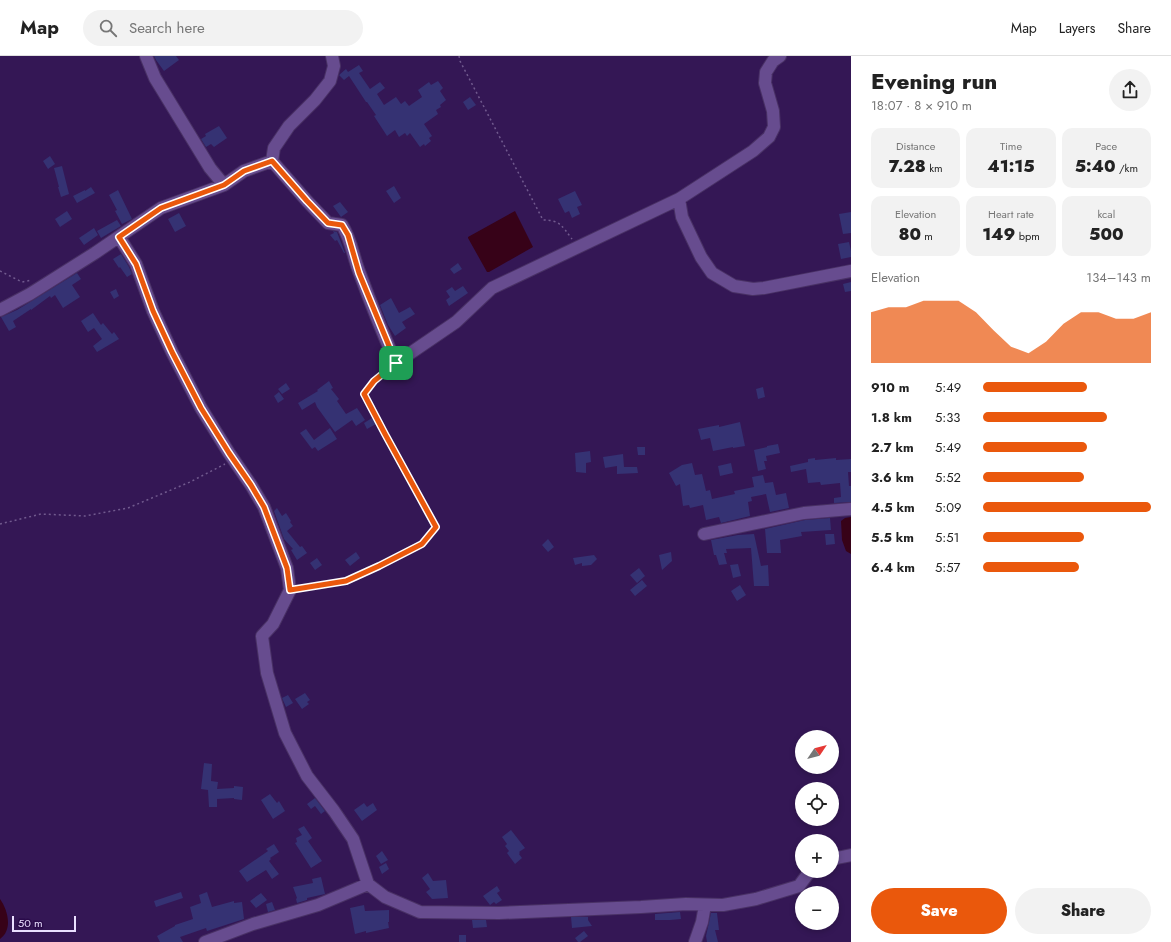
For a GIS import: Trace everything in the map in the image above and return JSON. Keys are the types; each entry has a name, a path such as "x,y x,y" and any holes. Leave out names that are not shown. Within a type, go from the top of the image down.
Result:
{"street":[{"path":"146,56 155,78 210,168 224,185"},
{"path":"332,56 334,66 330,81 315,100 289,126 274,148 272,161 328,223 342,225 348,235 359,273 396,363 456,322 492,288 679,199 753,151 769,137 774,127 773,111 765,83 766,72 773,61 780,56"},
{"path":"0,310 30,294 95,253 161,208 224,185 244,171 272,161"},
{"path":"679,199 682,217 701,257 712,273 734,286 753,290 851,271"},
{"path":"119,237 136,264 153,311 201,408 264,507 287,568 290,590 273,624 262,636 267,673 285,733 307,776 353,839 368,884 385,897 420,912 499,913 686,904 724,905 750,900 799,886 805,878"},
{"path":"704,534 804,513 851,509"},
{"path":"839,857 851,855"},
{"path":"205,942 253,924 318,905 368,884"},
{"path":"695,942 702,922 705,904"}],"path":[{"path":"459,56 460,61 543,220 558,222 574,242 576,249"},
{"path":"0,271 22,282 37,280"},
{"path":"290,590 346,581 422,544 436,527 364,394 374,381 396,363"},
{"path":"0,524 41,514 85,516 128,508 190,482 233,460"}],"shaded area":[{"path":"515,211 533,247 487,272 468,237"},
{"path":"851,517 851,554 846,551 842,540 841,521 845,518"},
{"path":"0,899 7,914 8,925 7,930 0,939"}],"building":[{"path":"154,56 176,56 179,60 164,71"},
{"path":"359,65 363,71 359,73 370,89 380,82 385,88 377,94 384,105 396,97 401,104 405,101 409,106 422,97 418,90 429,82 431,85 438,81 443,88 440,91 446,100 440,105 441,107 436,110 438,114 424,124 432,136 429,138 431,141 425,146 424,144 420,147 410,133 407,136 405,133 399,137 395,130 387,136 374,116 376,115 349,76 344,80 339,75 346,69 348,72"},
{"path":"470,97 476,105 468,110 463,102"},
{"path":"219,126 227,138 214,147 211,144 206,147 201,139 206,136 205,134"},
{"path":"50,156 55,164 48,169 43,161"},
{"path":"62,166 69,194 61,197 54,168"},
{"path":"394,186 401,198 394,203 386,191"},
{"path":"91,187 95,193 77,203 73,196"},
{"path":"118,190 132,219 122,224 109,195"},
{"path":"575,191 582,205 577,207 580,214 572,218 569,211 565,213 558,199"},
{"path":"340,202 348,212 341,217 333,206"},
{"path":"67,211 72,219 60,227 55,219"},
{"path":"851,212 851,233 843,234 839,214"},
{"path":"179,213 186,226 175,232 168,219"},
{"path":"117,220 121,226 101,238 97,231"},
{"path":"94,228 98,235 84,245 79,238"},
{"path":"333,231 337,232 345,253 337,240 335,241 330,235 334,233"},
{"path":"849,242 851,257 841,259 838,244"},
{"path":"121,254 132,274 127,277 113,259"},
{"path":"458,263 462,269 454,274 450,269"},
{"path":"77,273 81,279 72,285 80,297 63,308 55,295 51,298 50,296 13,321 16,327 9,331 1,317 17,310"},
{"path":"851,282 851,291 845,292 843,284"},
{"path":"463,286 468,293 449,306 446,300 450,297 446,291 452,287 455,291"},
{"path":"116,289 119,296 114,299 110,292"},
{"path":"391,298 399,313 410,307 415,314 402,322 406,328 395,336 388,325 380,305"},
{"path":"93,313 101,325 103,323 112,334 114,332 119,339 97,352 93,346 102,339 94,328 88,332 81,321"},
{"path":"329,381 333,388 331,389 339,399 337,401 346,414 357,408 365,420 356,426 352,420 335,432 315,402 302,410 298,403 318,391 317,390"},
{"path":"286,383 290,389 282,394 278,389"},
{"path":"763,387 765,397 758,399 756,389"},
{"path":"279,392 284,399 278,403 274,396"},
{"path":"372,418 376,424 367,429 364,423"},
{"path":"740,422 745,446 713,451 710,438 701,440 698,429 719,425 719,427"},
{"path":"330,428 337,439 318,451 315,447 312,449 300,433 306,429 314,440"},
{"path":"778,444 780,453 766,456 767,461 764,461 766,469 758,471 754,450"},
{"path":"637,447 645,447 645,455 638,455"},
{"path":"590,451 591,462 586,463 586,473 576,472 575,453"},
{"path":"623,454 624,467 637,467 638,473 617,474 617,466 605,468 603,457"},
{"path":"815,458 815,460 836,458 836,460 851,459 851,472 848,472 849,486 851,486 851,502 834,503 834,498 841,497 840,483 821,485 820,482 808,483 806,469 791,472 790,466 808,462 808,459"},
{"path":"692,463 695,475 702,474 706,491 710,490 712,499 735,494 734,491 754,487 752,477 763,475 765,483 773,482 776,495 786,493 789,508 770,512 766,494 751,497 752,501 748,502 750,516 721,523 719,517 706,520 703,505 690,508 689,505 683,506 680,484 676,486 669,473 682,465"},
{"path":"731,463 733,473 720,476 718,466"},
{"path":"277,508 282,516 286,513 293,526 287,531 307,553 297,560 291,550 293,549 284,539 274,511"},
{"path":"830,518 831,530 801,532 802,536 780,540 781,553 767,553 765,529 805,520"},
{"path":"754,534 761,566 768,565 769,586 754,586 751,548 726,549 727,553 724,553 727,564 719,565 716,555 714,555 711,540 738,535"},
{"path":"825,534 834,534 835,544 826,545"},
{"path":"548,539 554,547 548,552 542,545"},
{"path":"356,552 360,558 350,566 345,560"},
{"path":"671,552 672,561 662,570 659,555"},
{"path":"594,555 597,559 591,565 582,566 582,563 575,565 573,558"},
{"path":"317,558 322,565 315,570 310,563"},
{"path":"738,564 741,576 733,578 730,565"},
{"path":"639,568 645,576 637,583 630,575"},
{"path":"642,580 647,586 635,596 630,590"},
{"path":"740,585 746,595 737,601 731,591"},
{"path":"305,693 310,700 307,702 309,704 302,709 295,699"},
{"path":"288,695 293,703 286,707 282,698"},
{"path":"204,763 212,764 211,781 218,782 217,789 234,788 234,786 243,787 242,800 234,798 217,799 217,807 209,807 208,790 201,789"},
{"path":"270,794 277,803 279,801 285,811 273,819 261,800"},
{"path":"315,798 325,811 321,814 315,806 311,809 307,804"},
{"path":"364,803 367,807 373,803 377,810 362,821 354,810"},
{"path":"304,826 312,838 308,841 322,861 311,868 295,843 297,842 296,838 302,835 298,829"},
{"path":"511,830 525,848 519,852 522,858 515,864 507,853 509,851 505,846 507,844 502,837"},
{"path":"274,844 279,852 270,858 271,859 269,861 279,874 272,879 266,870 247,882 239,871 268,851 266,849"},
{"path":"382,851 388,860 381,864 376,856"},
{"path":"386,863 389,869 382,874 379,867"},
{"path":"428,873 433,881 446,880 448,898 432,899 426,892 430,889 422,878"},
{"path":"321,877 325,894 307,898 307,900 297,903 297,898 293,887 313,883 312,879"},
{"path":"497,886 500,891 497,893 502,900 496,904 494,902 490,905 483,896"},
{"path":"181,892 183,898 156,907 154,901"},
{"path":"207,892 212,907 234,901 234,903 242,902 244,919 207,931 206,928 180,937 183,942 160,942 157,936 175,925 193,919 190,907 201,903 199,895"},
{"path":"261,893 267,900 256,908 250,901"},
{"path":"272,902 275,910 268,912 266,904"},
{"path":"364,905 365,911 389,910 389,928 355,934 350,908"},
{"path":"680,912 681,919 655,920 655,914"},
{"path":"711,913 717,913 719,930 715,930 718,942 707,942 706,936"},
{"path":"571,917 588,917 588,920 592,926 572,928"},
{"path":"472,920 486,920 487,927 473,928"},
{"path":"584,931 588,936 578,942 575,938"},
{"path":"459,935 466,935 466,942 459,942"}],"route":[{"path":"272,161 328,223 342,225 348,235 359,273 396,363 374,381 364,394 436,527 422,544 346,581 290,590 287,568 264,507 201,408 153,311 136,264 119,237 161,208 224,185 244,171 272,161"}]}
